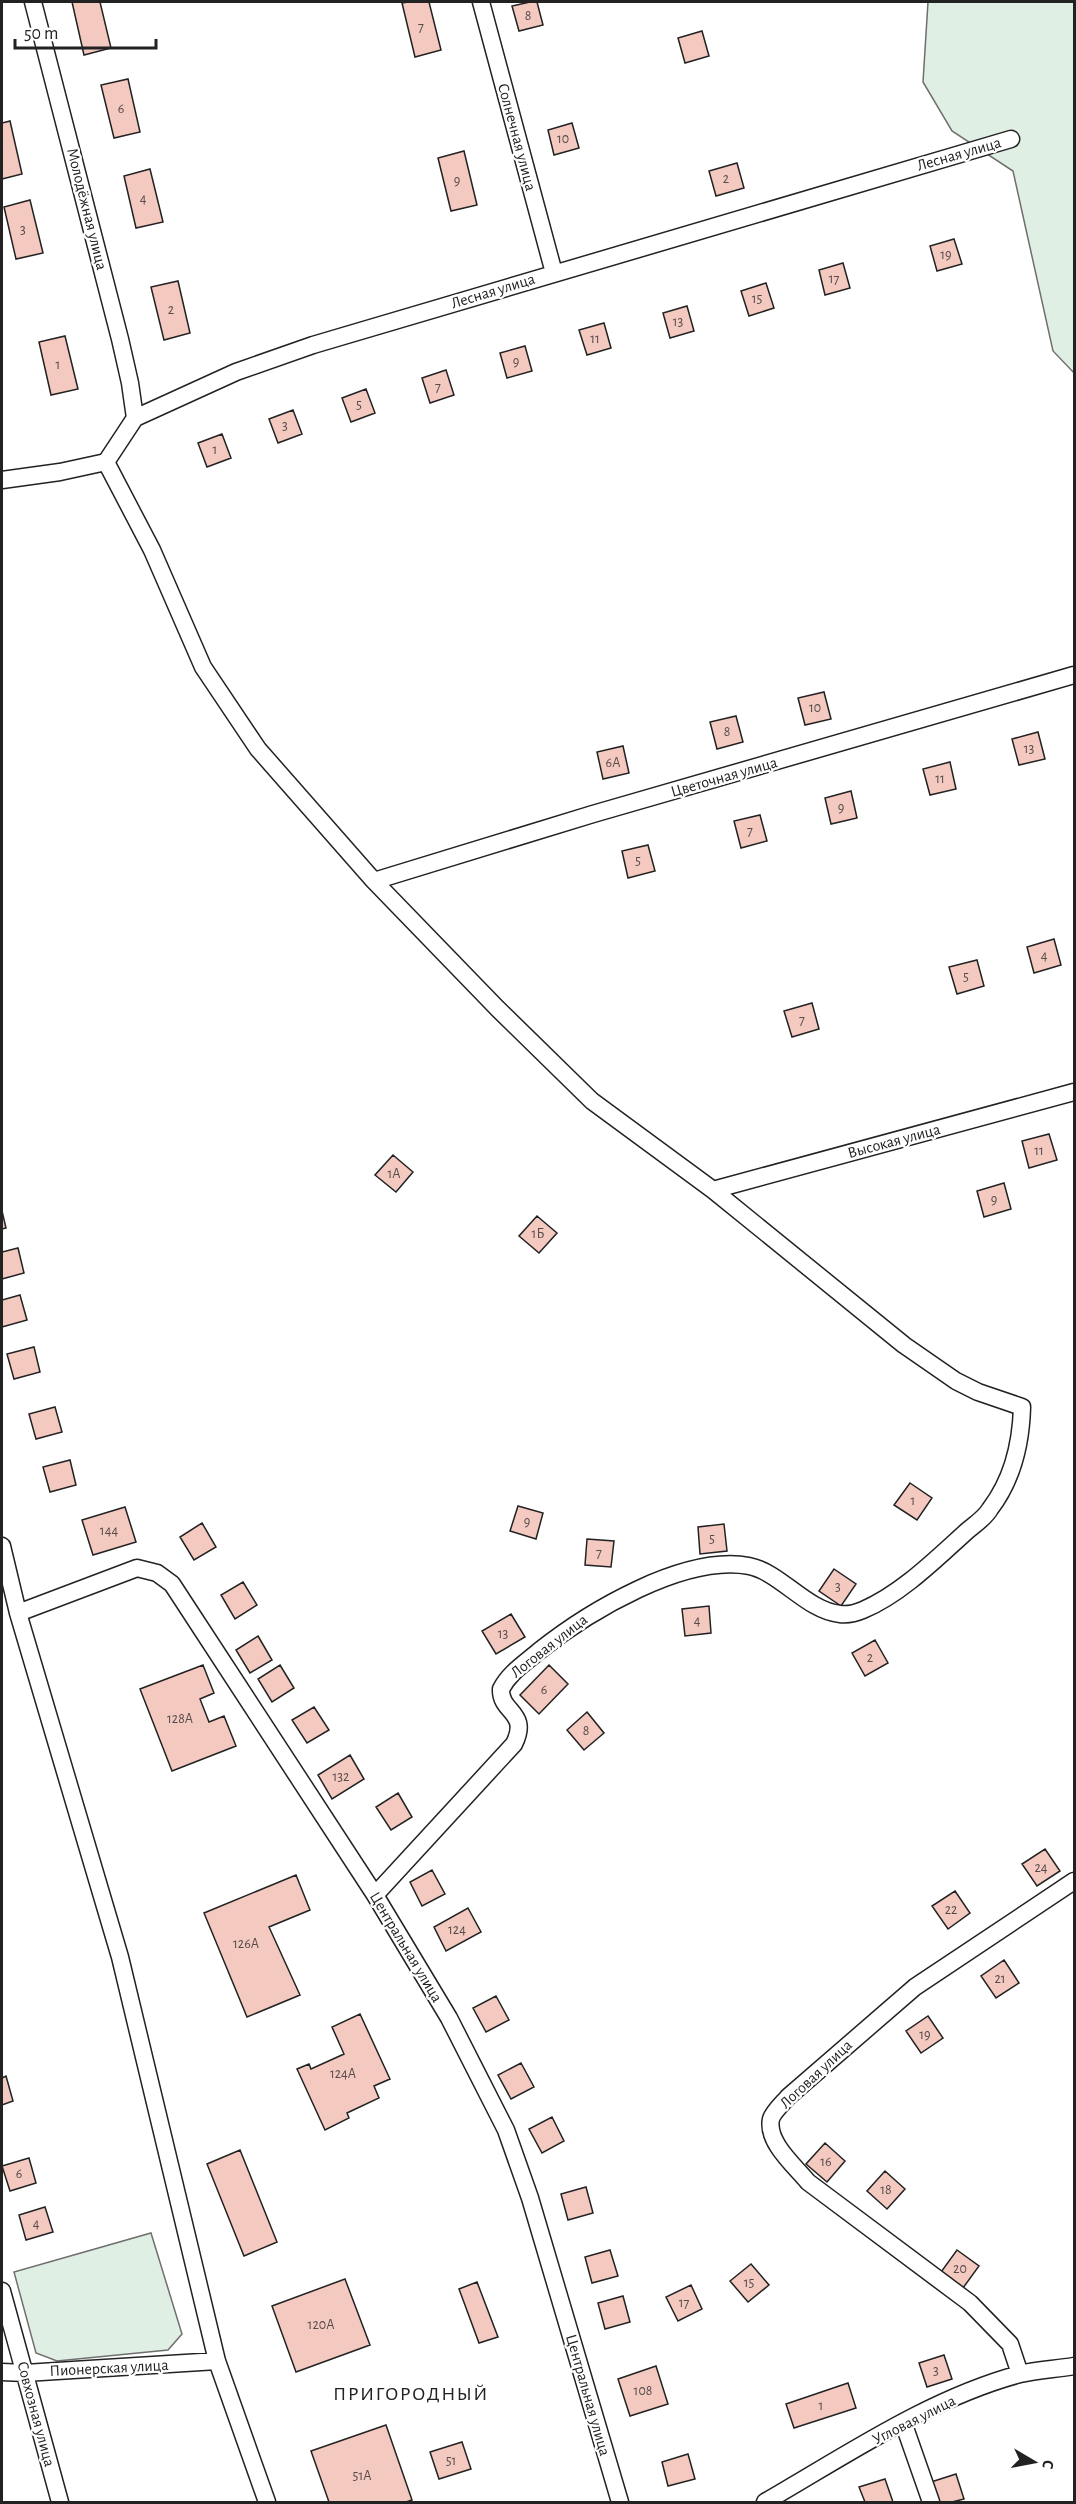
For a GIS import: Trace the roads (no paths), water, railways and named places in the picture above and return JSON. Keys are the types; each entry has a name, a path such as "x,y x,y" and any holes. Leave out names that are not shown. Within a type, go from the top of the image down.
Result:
{"street":[{"name":"Молодёжная улица","path":"33,2 120,339 135,418"},
{"name":"Солнечная улица","path":"481,2 554,273"},
{"name":"Лесная улица","path":"135,418 236,372 313,345 1011,139"},
{"path":"2,480 60,472 105,462 135,418"},
{"path":"105,462 152,550 203,667 230,710 258,748 374,880 497,1008 592,1101 713,1190"},
{"name":"Цветочная улица","path":"374,880 1074,675"},
{"name":"Высокая улица","path":"713,1190 1074,1092"},
{"name":"Логовая улица","path":"375,1895 514,1744 520,1727 518,1719 503,1699 501,1689 512,1675 569,1627 626,1594 667,1578 693,1570 738,1564 760,1569 797,1594 830,1612 852,1614 864,1610 897,1589 943,1553 990,1511 1012,1471 1021,1437 1022,1407 978,1392 939,1371 713,1190"},
{"path":"2,1546 18,1613 120,1957 217,2361 267,2502"},
{"name":"Центральная улица","path":"18,1613 137,1568 157,1573 172,1584 375,1895 449,2018 506,2130 530,2198 620,2502"},
{"name":"Логовая улица","path":"1020,2374 1010,2344 970,2303 808,2182 771,2134 771,2117 788,2097 915,1987 1074,1881"},
{"name":"Совхозная улица","path":"2,2291 60,2502"},
{"name":"Пионерская улица","path":"2,2372 25,2373 217,2361"},
{"name":"Угловая улица","path":"765,2502 903,2422 965,2394 1020,2374 1074,2366"},
{"path":"903,2422 931,2502"}],"district":[{"name":"ПРИГОРОДНЫЙ","path":"411,2394"}]}
